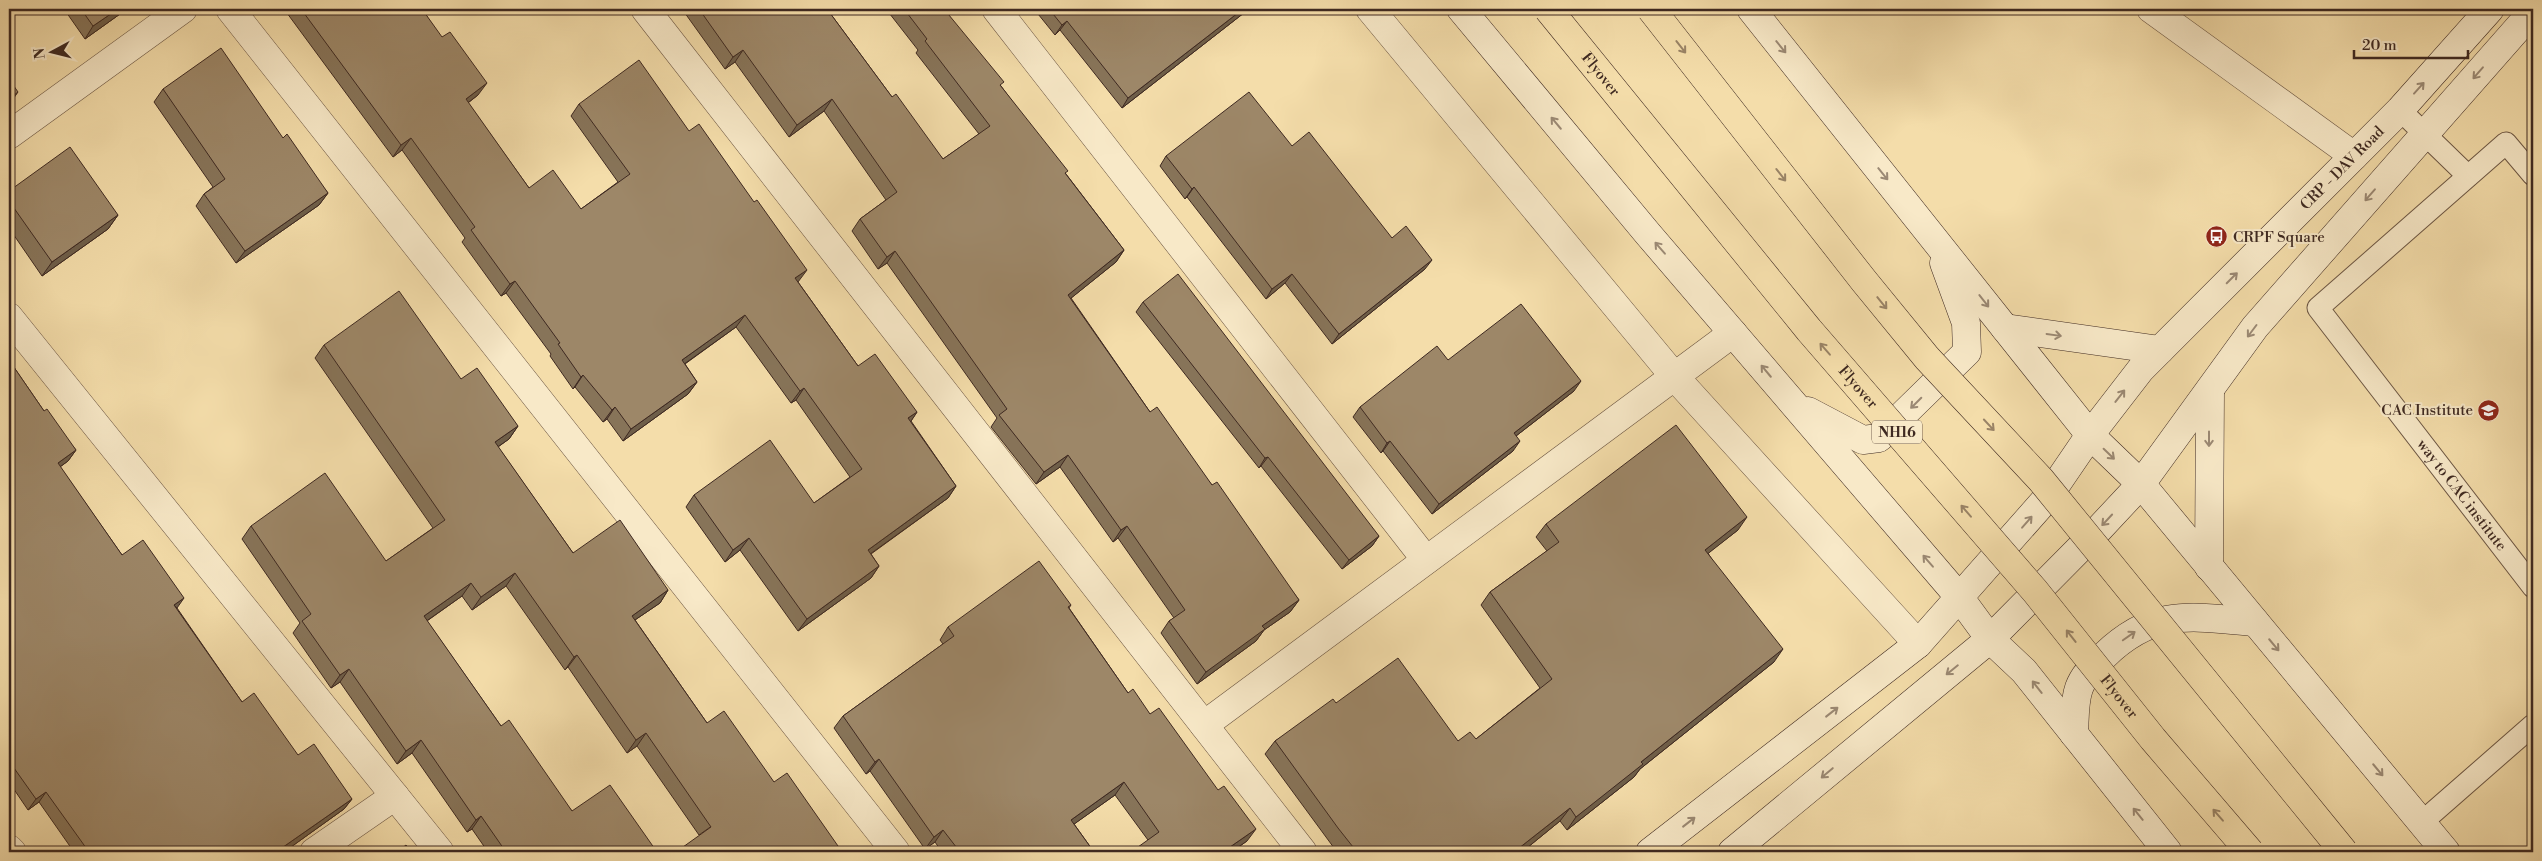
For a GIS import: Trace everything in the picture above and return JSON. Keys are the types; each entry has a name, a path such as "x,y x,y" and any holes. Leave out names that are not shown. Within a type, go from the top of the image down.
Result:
{"highway":[{"name":"Flyover","path":"1548,9 1809,330 2035,591 2152,739 2250,852"},
{"path":"1651,9 1864,281 1927,358 2041,480 2344,852"}],"street":[{"path":"9,135 183,9"},
{"path":"230,9 886,849"},
{"path":"645,9 1303,852"},
{"path":"996,9 1426,560"},
{"path":"1370,9 1674,376 1918,644"},
{"path":"1461,9 1733,333 1960,598 1990,639 2024,671 2168,852"},
{"path":"1751,9 2090,435 2141,484 2446,852"},
{"path":"2151,9 2354,156"},
{"name":"CRP - DAV Road","path":"1650,852 1918,644 2047,498 2090,435 2141,369 2400,110 2490,9"},
{"path":"1732,852 1990,639 2141,484 2255,327 2533,11"},
{"path":"1791,400 1863,440 1879,438 1967,352 1966,324 1936,241"},
{"path":"9,316 440,852"},
{"path":"2005,328 2160,350"},
{"path":"1204,725 1733,333"},
{"path":"2209,567 2210,390"},
{"path":"2074,734 2079,689 2088,672 2134,632 2147,624 2189,618 2255,622"},
{"path":"314,852 394,796"},
{"path":"9,848 12,852"}],"lane":[{"path":"2400,110 2468,176 2506,143 2533,175"},
{"name":"way to CAC institute","path":"2468,176 2318,308 2533,586"},
{"path":"2421,823 2533,725"}],"building":[{"path":"81,9 118,9 93,26"},
{"path":"301,9 422,9 442,37 450,32 487,83 466,99 529,188 553,170 581,209 630,174 579,104 639,60 689,131 699,124 754,202 757,200 807,270 795,278 858,366 875,354 917,412 908,418 956,486 868,550 879,566 807,619 749,538 733,550 694,495 770,440 814,503 862,469 804,388 800,391 745,315 682,360 697,382 631,429 615,407 612,410 583,375 581,377 558,344 560,343 515,281 510,284 471,230 475,227 411,138 401,145"},
{"path":"699,9 827,9 892,97 896,94 943,159 990,126 925,41 927,39 904,9 944,9 1004,82 1000,85 1068,171 1065,173 1124,250 1068,295 1150,412 1157,407 1212,485 1217,482 1299,600 1262,626 1265,629 1206,672 1169,621 1185,610 1127,526 1121,530 1068,455 1044,472 999,415 1007,409 895,251 887,257 860,219 897,192 832,99 797,125 743,50 733,57"},
{"path":"1049,9 1243,9 1128,98 1067,21 1062,25"},
{"path":"221,48 283,138 287,134 328,193 245,251 204,194 225,179 163,89"},
{"path":"9,79 18,92 9,99"},
{"path":"1249,92 1292,146 1309,132 1392,238 1406,226 1432,260 1339,334 1292,274 1272,289 1194,187 1192,189 1166,156"},
{"path":"70,147 118,215 52,262 9,201 9,191"},
{"path":"1178,274 1379,536 1349,560 1268,457 1265,458 1143,302"},
{"path":"399,291 461,379 477,368 518,426 495,442 573,553 620,520 668,590 632,616 707,723 724,711 774,782 787,773 838,846 829,852 676,852 711,827 646,733 636,740 577,655 574,657 515,573 481,597 471,583 424,616 501,726 509,720 572,811 610,785 657,852 506,852 481,816 476,820 421,740 406,751 349,669 340,675 302,621 311,614 251,526 325,473 386,561 445,520 324,345"},
{"path":"1521,304 1581,381 1514,433 1520,441 1439,504 1390,441 1387,443 1360,407 1437,346 1448,360"},
{"path":"9,360 44,411 47,409 76,450 58,463 122,555 143,540 184,598 174,605 242,702 254,693 298,755 314,744 352,799 276,852 89,852 46,792 36,799 9,761"},
{"path":"1676,425 1747,517 1705,550 1783,649 1641,762 1643,764 1576,817 1570,808 1514,852 1357,852 1275,741 1333,699 1336,703 1398,658 1458,741 1470,732 1476,739 1552,679 1490,592 1559,542 1546,524"},
{"path":"1039,561 1071,605 1068,607 1128,693 1133,689 1150,714 1159,708 1218,790 1224,786 1256,829 1230,847 1233,852 1131,852 1159,832 1124,782 1071,820 1094,852 960,852 943,830 934,837 879,759 875,762 843,716 954,636 948,627"},
{"path":"406,845 412,852 397,852"}],"place":[{"name":"CRPF Square","path":"2217,237"},
{"name":"CAC Institute","path":"2489,410"}]}
